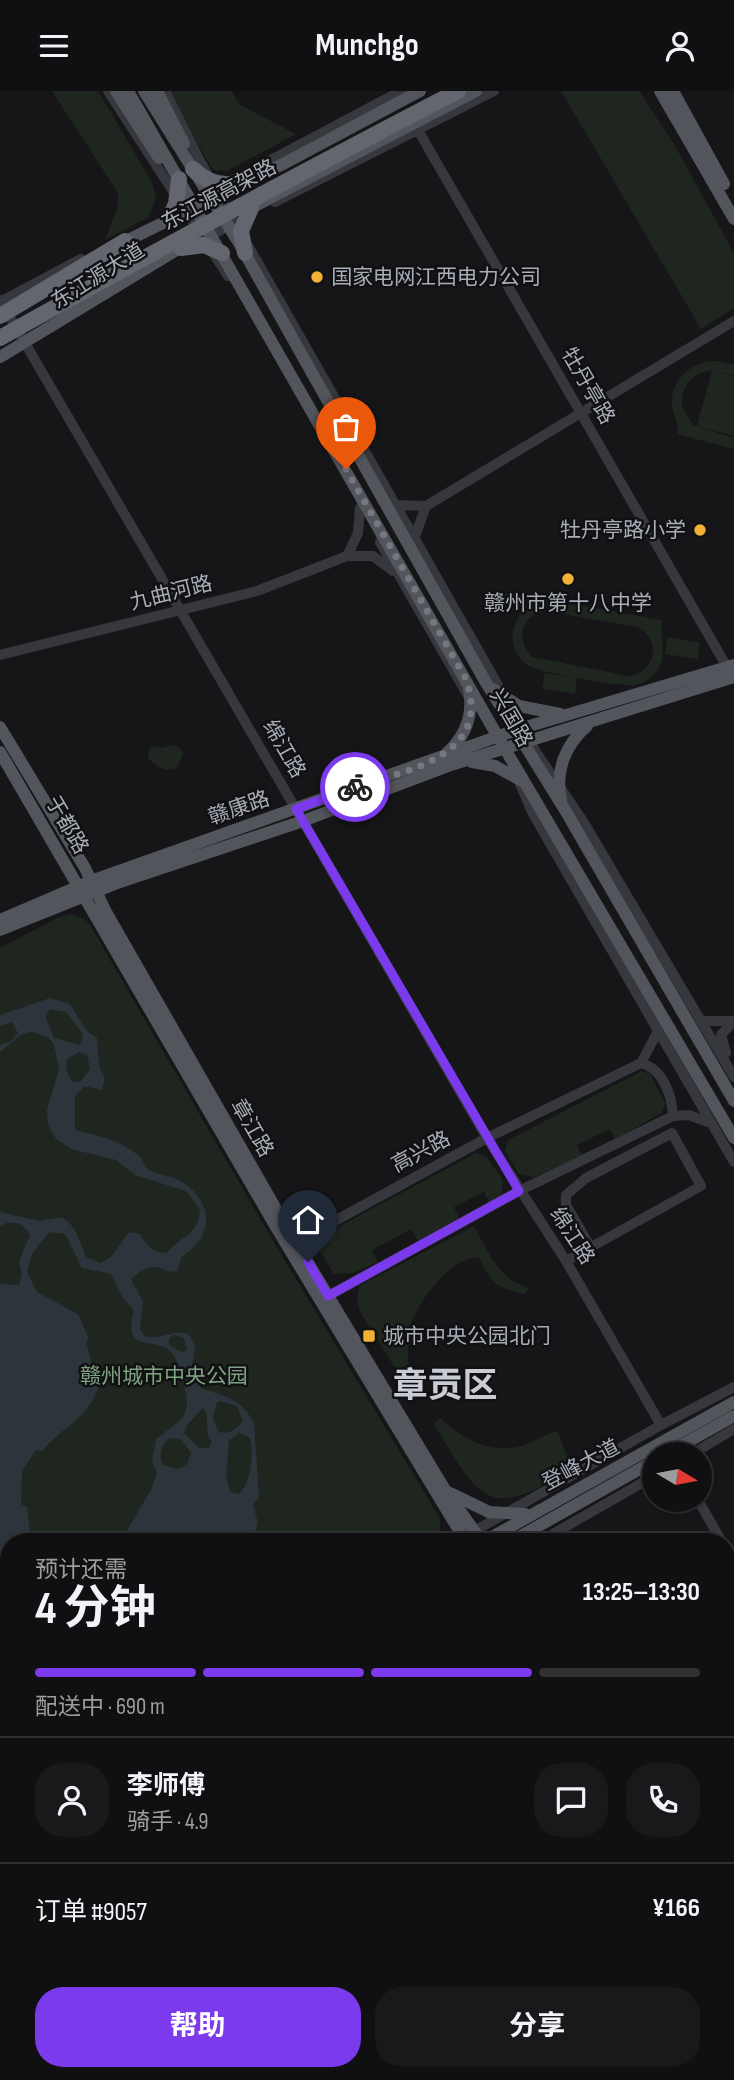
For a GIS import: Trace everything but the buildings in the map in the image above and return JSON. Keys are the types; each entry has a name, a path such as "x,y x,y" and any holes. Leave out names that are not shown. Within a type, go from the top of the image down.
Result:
{"highway":[{"name":"东江源高架路","path":"0,327 205,213 436,91"},
{"name":"东江源高架路","path":"0,338 209,221 293,180 458,91"},
{"path":"209,184 244,178"},
{"path":"1,306 125,241"},
{"path":"0,350 140,271"}],"main road":[{"path":"116,91 180,201"},
{"name":"兴国路","path":"128,91 153,133 180,201 203,245 466,679 497,737 537,799 734,1138"},
{"name":"兴国路","path":"144,91 163,123 241,225 485,681 519,729 734,1101"},
{"path":"157,91 209,184"},
{"path":"244,178 420,91"},
{"name":"东江源大道","path":"0,359 27,345 140,271 203,245 241,225 476,91"},
{"path":"660,91 734,219"},
{"path":"673,91 734,202"},
{"name":"东江源大道","path":"125,241 180,201 209,184"},
{"name":"赣康路","path":"0,930 60,906 88,888 303,821 519,729 732,670"},
{"name":"赣康路","path":"0,920 296,809 445,762 527,743 732,670"},
{"path":"445,762 462,735 470,701 466,679"},
{"path":"485,681 509,700 548,713 584,710"},
{"path":"565,810 559,787 566,753 575,738 594,721"},
{"name":"章江路","path":"0,727 88,888 444,1488 463,1533"},
{"name":"于都路","path":"0,752 88,888 97,918"},
{"path":"445,762 487,763 517,777 537,799"},
{"path":"60,906 79,905 97,918"},
{"name":"章江路","path":"97,918 276,1227 463,1533"},
{"name":"登峰大道","path":"498,1533 734,1402"},
{"path":"687,1442 734,1416"},
{"name":"登峰大道","path":"526,1533 642,1468"},
{"path":"444,1488 480,1509 503,1514 534,1512"}],"street":[{"path":"1,306 180,201 138,141 108,91"},
{"path":"165,91 209,184 220,176 244,178 401,91"},
{"path":"416,127 494,91"},
{"name":"牡丹亭路","path":"416,127 732,670"},
{"path":"241,225 509,700 519,729"},
{"path":"27,345 203,245 249,309 470,701 497,737"},
{"name":"绵江路","path":"1,306 27,345 487,1138 566,1261 661,1425"},
{"path":"397,505 426,506 734,321"},
{"path":"415,536 426,506"},
{"path":"360,508 358,533 346,555 373,556 398,575"},
{"name":"九曲河路","path":"0,655 278,584 346,555"},
{"path":"527,743 559,787 734,1077"},
{"path":"505,750 533,814 709,1123 734,1162"},
{"path":"702,1021 734,1021"},
{"path":"734,1021 721,1035 734,1068"},
{"path":"658,1031 641,1063 653,1067 660,1075 671,1096 673,1116"},
{"name":"高兴路","path":"296,1242 487,1138 641,1063"},
{"path":"328,1296 519,1191 673,1116 689,1115 709,1123"},
{"path":"566,1261 591,1248 701,1186 672,1133 586,1178 566,1195 566,1205 591,1248"},
{"path":"578,1163 586,1178"},
{"path":"472,1533 661,1425 734,1387"},
{"path":"712,1442 734,1429"},
{"path":"555,1533 642,1483"},
{"path":"705,1512 717,1533"}],"green space":[{"path":"52,91 98,91 152,182 156,198 149,217 105,240 117,209 118,193"},
{"path":"167,91 231,91 240,105 296,134 227,171 213,170"},
{"path":"561,91 639,91 674,144 734,253 734,308 701,329"},
{"path":"709,361 734,365 734,375 713,371 734,376 734,436 697,426 712,370 693,377 683,392 682,406 693,425 734,438 734,449 677,434 672,401 676,384 686,371 693,367"},
{"path":"491,591 523,596 521,612 488,607"},
{"path":"526,596 662,620 663,654 660,666 649,679 633,685 582,679 531,667 519,656 513,640 514,627","holes":["546,611 638,627 651,640 653,655 645,668 629,676 532,657 522,636 526,622 538,613"]},
{"path":"668,637 700,643 698,659 665,654"},
{"path":"545,673 577,678 575,694 542,689"},
{"path":"173,745 181,749 183,755 176,768 160,768 148,758 150,746 162,748"},
{"name":"赣州城市中央公园","path":"72,914 85,919 90,925 276,1246 439,1517 440,1533 0,1533 0,948 59,917"},
{"path":"642,1071 650,1074 665,1103 662,1113 615,1139 610,1129 577,1145 582,1156 534,1177 519,1174 505,1151 508,1140"},
{"path":"476,1153 486,1156 503,1180 501,1196 490,1203 484,1192 454,1207 459,1218 418,1241 411,1229 372,1250 378,1262 352,1273 334,1274 318,1248 321,1236"},
{"path":"474,1226 501,1271 528,1288 525,1294 502,1287 487,1273 479,1258 468,1259 457,1265 435,1284 418,1309 409,1331 409,1370 400,1376 360,1312 357,1300 359,1286"},
{"path":"440,1418 469,1439 491,1447 527,1444 558,1431 571,1468 521,1495 503,1498 489,1495 476,1486 463,1471 434,1424"}],"shaded area":[{"path":"50,998 70,1004 87,1031 97,1038 99,1066 105,1079 102,1090 84,1086 75,1097 75,1130 124,1146 140,1157 148,1169 179,1180 199,1197 204,1207 205,1228 193,1248 182,1256 177,1271 149,1268 131,1279 143,1302 140,1329 144,1336 189,1334 195,1346 191,1373 201,1388 232,1399 254,1423 259,1497 253,1505 258,1523 254,1533 125,1533 151,1490 157,1472 152,1462 156,1439 184,1415 187,1401 185,1391 177,1363 169,1350 141,1341 132,1333 134,1311 121,1295 111,1274 82,1268 65,1234 49,1232 32,1254 27,1272 37,1292 78,1314 89,1339 86,1341 94,1375 101,1377 97,1391 85,1411 42,1451 36,1450 22,1471 21,1504 27,1507 30,1533 0,1533 0,1284 19,1285 22,1274 19,1261 30,1235 17,1223 0,1226 0,1212 39,1221 62,1217 75,1230 86,1257 101,1263 111,1257 129,1232 140,1234 155,1251 168,1252 193,1230 200,1210 186,1191 135,1175 116,1160 71,1149 56,1139 48,1125 47,1110 59,1069 54,1044 48,1037 32,1032 22,1034 0,1052 0,1045 10,1042 18,1033 12,1022 0,1026 0,1015","holes":["50,1009 66,1012 83,1034 80,1045 54,1038 45,1016","79,1052 87,1055 90,1069 81,1081 72,1082 66,1069 67,1059","175,1335 184,1338 187,1350 182,1352 169,1345 169,1338","220,1401 237,1406 243,1421 232,1431 219,1432 213,1419 216,1404","203,1408 212,1442 209,1448 199,1448 184,1433 187,1425","239,1433 250,1438 250,1467 246,1483 239,1494 230,1492 226,1475 229,1441","170,1438 182,1440 191,1453 187,1464 178,1469 163,1465 161,1461 164,1443"]}],"way so far":[{"path":"346,469 466,679 471,704 466,728 447,754 355,787"}],"place":[{"name":"国家电网江西电力公司","path":"317,277"},
{"name":"牡丹亭路小学","path":"700,530"},
{"name":"赣州市第十八中学","path":"568,579"},
{"name":"城市中央公园北门","path":"369,1336"}],"district":[{"name":"章贡区","path":"445,1386"}],"route":[{"path":"308,1262 328,1296 519,1191 312,832 296,809 355,787"}]}
